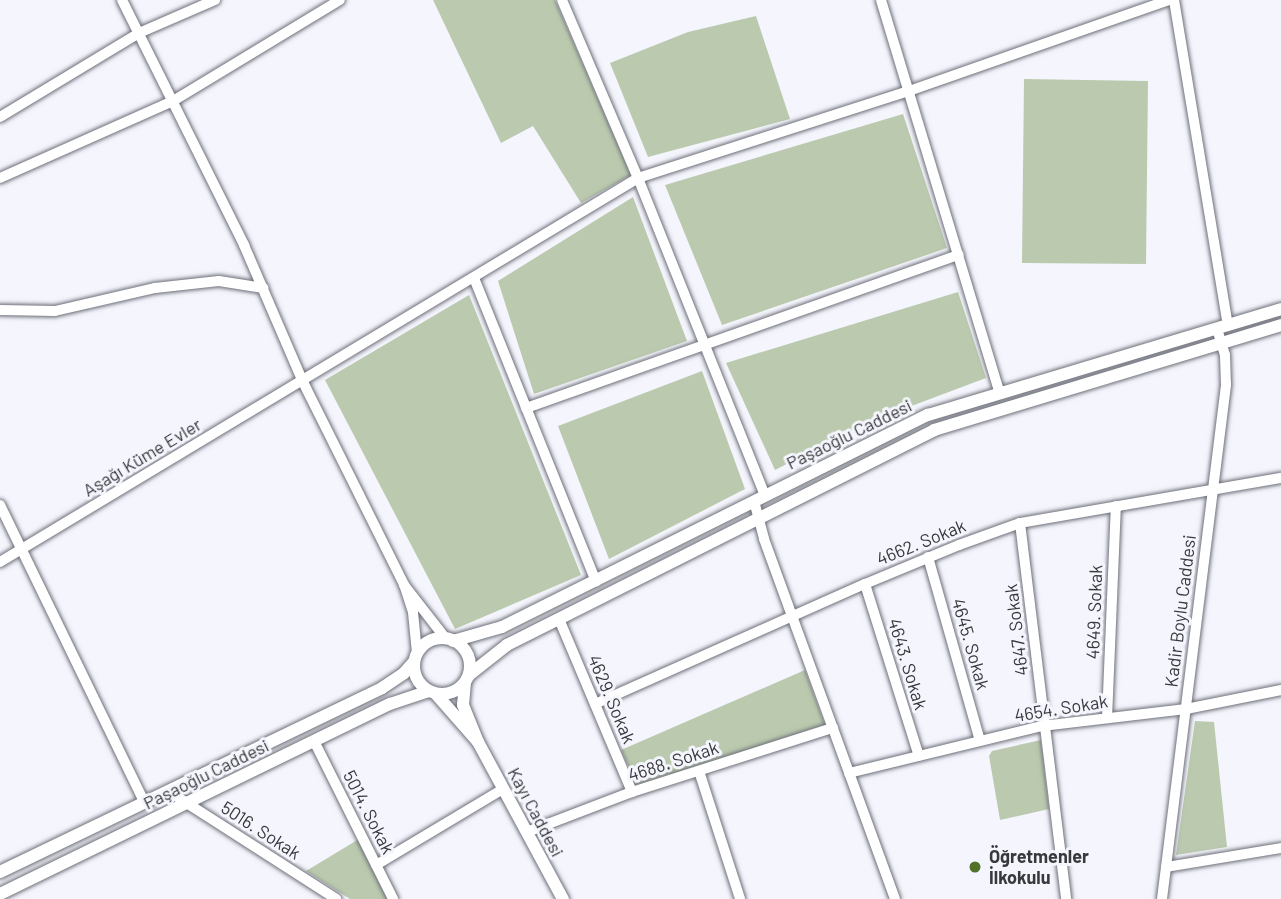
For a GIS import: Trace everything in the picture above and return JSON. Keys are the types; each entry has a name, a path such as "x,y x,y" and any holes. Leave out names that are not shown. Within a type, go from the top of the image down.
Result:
{"street":[{"path":"122,0 263,288 303,382 404,585 417,632 418,681 433,692 451,693 467,679 468,657 450,640 404,585"},
{"path":"0,117 139,33 215,0"},
{"path":"0,178 173,101 340,0"},
{"path":"562,0 638,178 704,345 760,498 758,518 895,899"},
{"path":"881,0 999,391"},
{"name":"Aşağı Küme Evler","path":"0,562 638,178 909,92 1171,0"},
{"name":"Kadir Boylu Caddesi","path":"1162,899 1226,384 1223,326 1171,0"},
{"path":"526,408 959,256"},
{"path":"474,278 596,581"},
{"path":"0,297 4,309 55,311 155,288 219,281 263,288"},
{"name":"Paşaoğlu Caddesi","path":"450,640 502,627 928,415 999,391 1281,309"},
{"name":"Paşaoğlu Caddesi","path":"467,679 490,655 934,430 1281,325"},
{"name":"4662. Sokak","path":"595,704 865,583 1020,523 1213,492 1281,478"},
{"path":"0,505 144,802"},
{"name":"4649. Sokak","path":"1107,718 1116,506"},
{"name":"4647. Sokak","path":"1020,523 1066,899"},
{"name":"4645. Sokak","path":"928,557 980,741"},
{"name":"4643. Sokak","path":"865,583 919,756"},
{"name":"4629. Sokak","path":"559,619 632,792"},
{"path":"416,657 431,640 450,640"},
{"name":"Paşaoğlu Caddesi","path":"0,872 382,688 404,673 416,657"},
{"name":"Kayı Caddesi","path":"467,679 463,705 478,742 563,899"},
{"name":"4654. Sokak","path":"849,773 1045,726 1185,709 1281,690"},
{"name":"Paşaoğlu Caddesi","path":"0,894 400,700 433,692"},
{"name":"Kayı Caddesi","path":"433,692 478,742"},
{"name":"4688. Sokak","path":"527,832 632,792 833,728"},
{"name":"5014. Sokak","path":"314,741 393,899"},
{"path":"699,771 740,899"},
{"path":"376,865 503,789"},
{"name":"5016. Sokak","path":"168,791 336,899"},
{"path":"1166,867 1281,848"}],"green space":[{"path":"433,0 555,0 631,175 581,203 533,126 501,143"},
{"path":"756,16 790,119 648,157 610,63 688,32"},
{"path":"1024,79 1148,81 1146,264 1022,263"},
{"path":"903,114 947,248 722,325 665,185"},
{"path":"633,197 687,341 534,394 498,281"},
{"path":"958,292 986,378 869,422 775,470 726,363"},
{"path":"469,295 581,575 455,629 325,380"},
{"path":"702,371 745,489 609,559 558,426"},
{"path":"805,670 825,725 637,785 621,750"},
{"path":"1195,721 1214,722 1227,847 1176,855"},
{"path":"1041,740 1049,809 1000,820 989,756 992,751"},
{"path":"359,839 392,899 350,899 306,871"}],"place":[{"name":"Öğretmenler İlkokulu","path":"975,867"}]}
